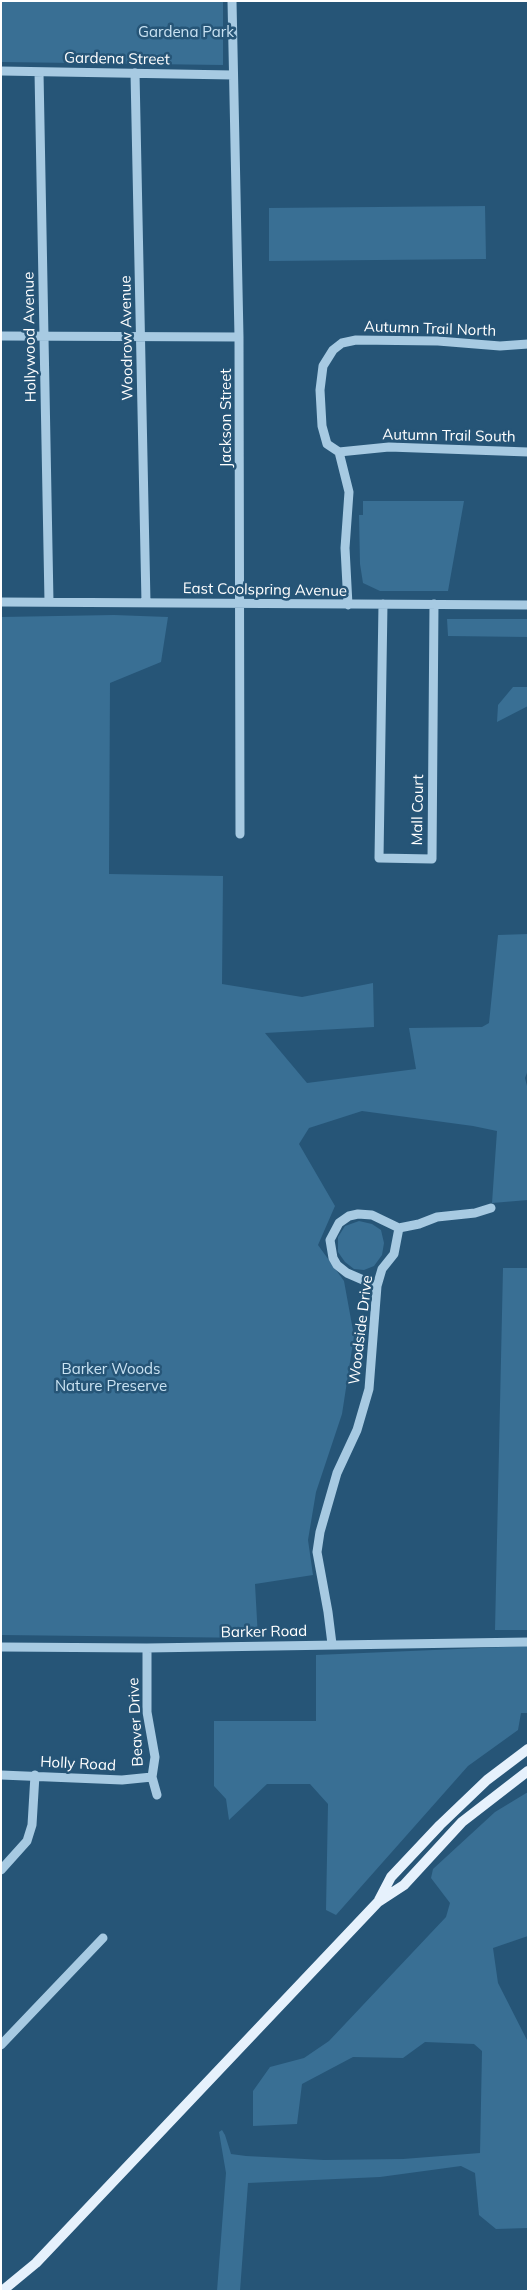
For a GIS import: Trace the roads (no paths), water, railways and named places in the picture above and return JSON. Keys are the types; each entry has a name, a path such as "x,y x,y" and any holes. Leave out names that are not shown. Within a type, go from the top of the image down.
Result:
{"main road":[{"path":"378,1902 391,1877 440,1825 487,1780 528,1749"},
{"path":"2,2291 36,2263 378,1902 404,1885 462,1822 528,1771"}],"street":[{"name":"Jackson Street","path":"232,1 239,337 240,834"},
{"name":"Gardena Street","path":"1,72 233,75"},
{"name":"Hollywood Avenue","path":"39,72 49,602"},
{"name":"Woodrow Avenue","path":"135,73 146,603"},
{"path":"1,336 239,337"},
{"name":"Autumn Trail North","path":"339,452 327,444 322,426 320,390 323,366 333,350 342,344 356,340 438,341 500,346 528,344"},
{"name":"Autumn Trail South","path":"339,452 389,447 528,452"},
{"path":"339,452 349,492 345,548 348,605"},
{"name":"East Coolspring Avenue","path":"1,602 348,605 528,604"},
{"name":"Mall Court","path":"383,604 380,858 432,859 434,604"},
{"path":"377,1286 347,1273 337,1265 333,1258 330,1240 339,1223 348,1216 358,1214 372,1216 399,1228 419,1224 437,1217 475,1213 491,1208"},
{"name":"Woodside Drive","path":"332,1644 318,1552 320,1532 337,1473 357,1430 369,1389 377,1286 382,1269 394,1254 399,1228"},
{"name":"Barker Road","path":"1,1647 147,1648 528,1642"},
{"name":"Beaver Drive","path":"147,1648 147,1712 155,1758 152,1777 157,1795"},
{"name":"Holly Road","path":"1,1775 122,1780 152,1777"},
{"path":"1,1870 27,1841 32,1825 35,1775"},
{"path":"1,2045 103,1938"}],"park label":[{"name":"Gardena Park","path":"186,32"},
{"name":"Barker Woods Nature Preserve","path":"111,1378"}]}
